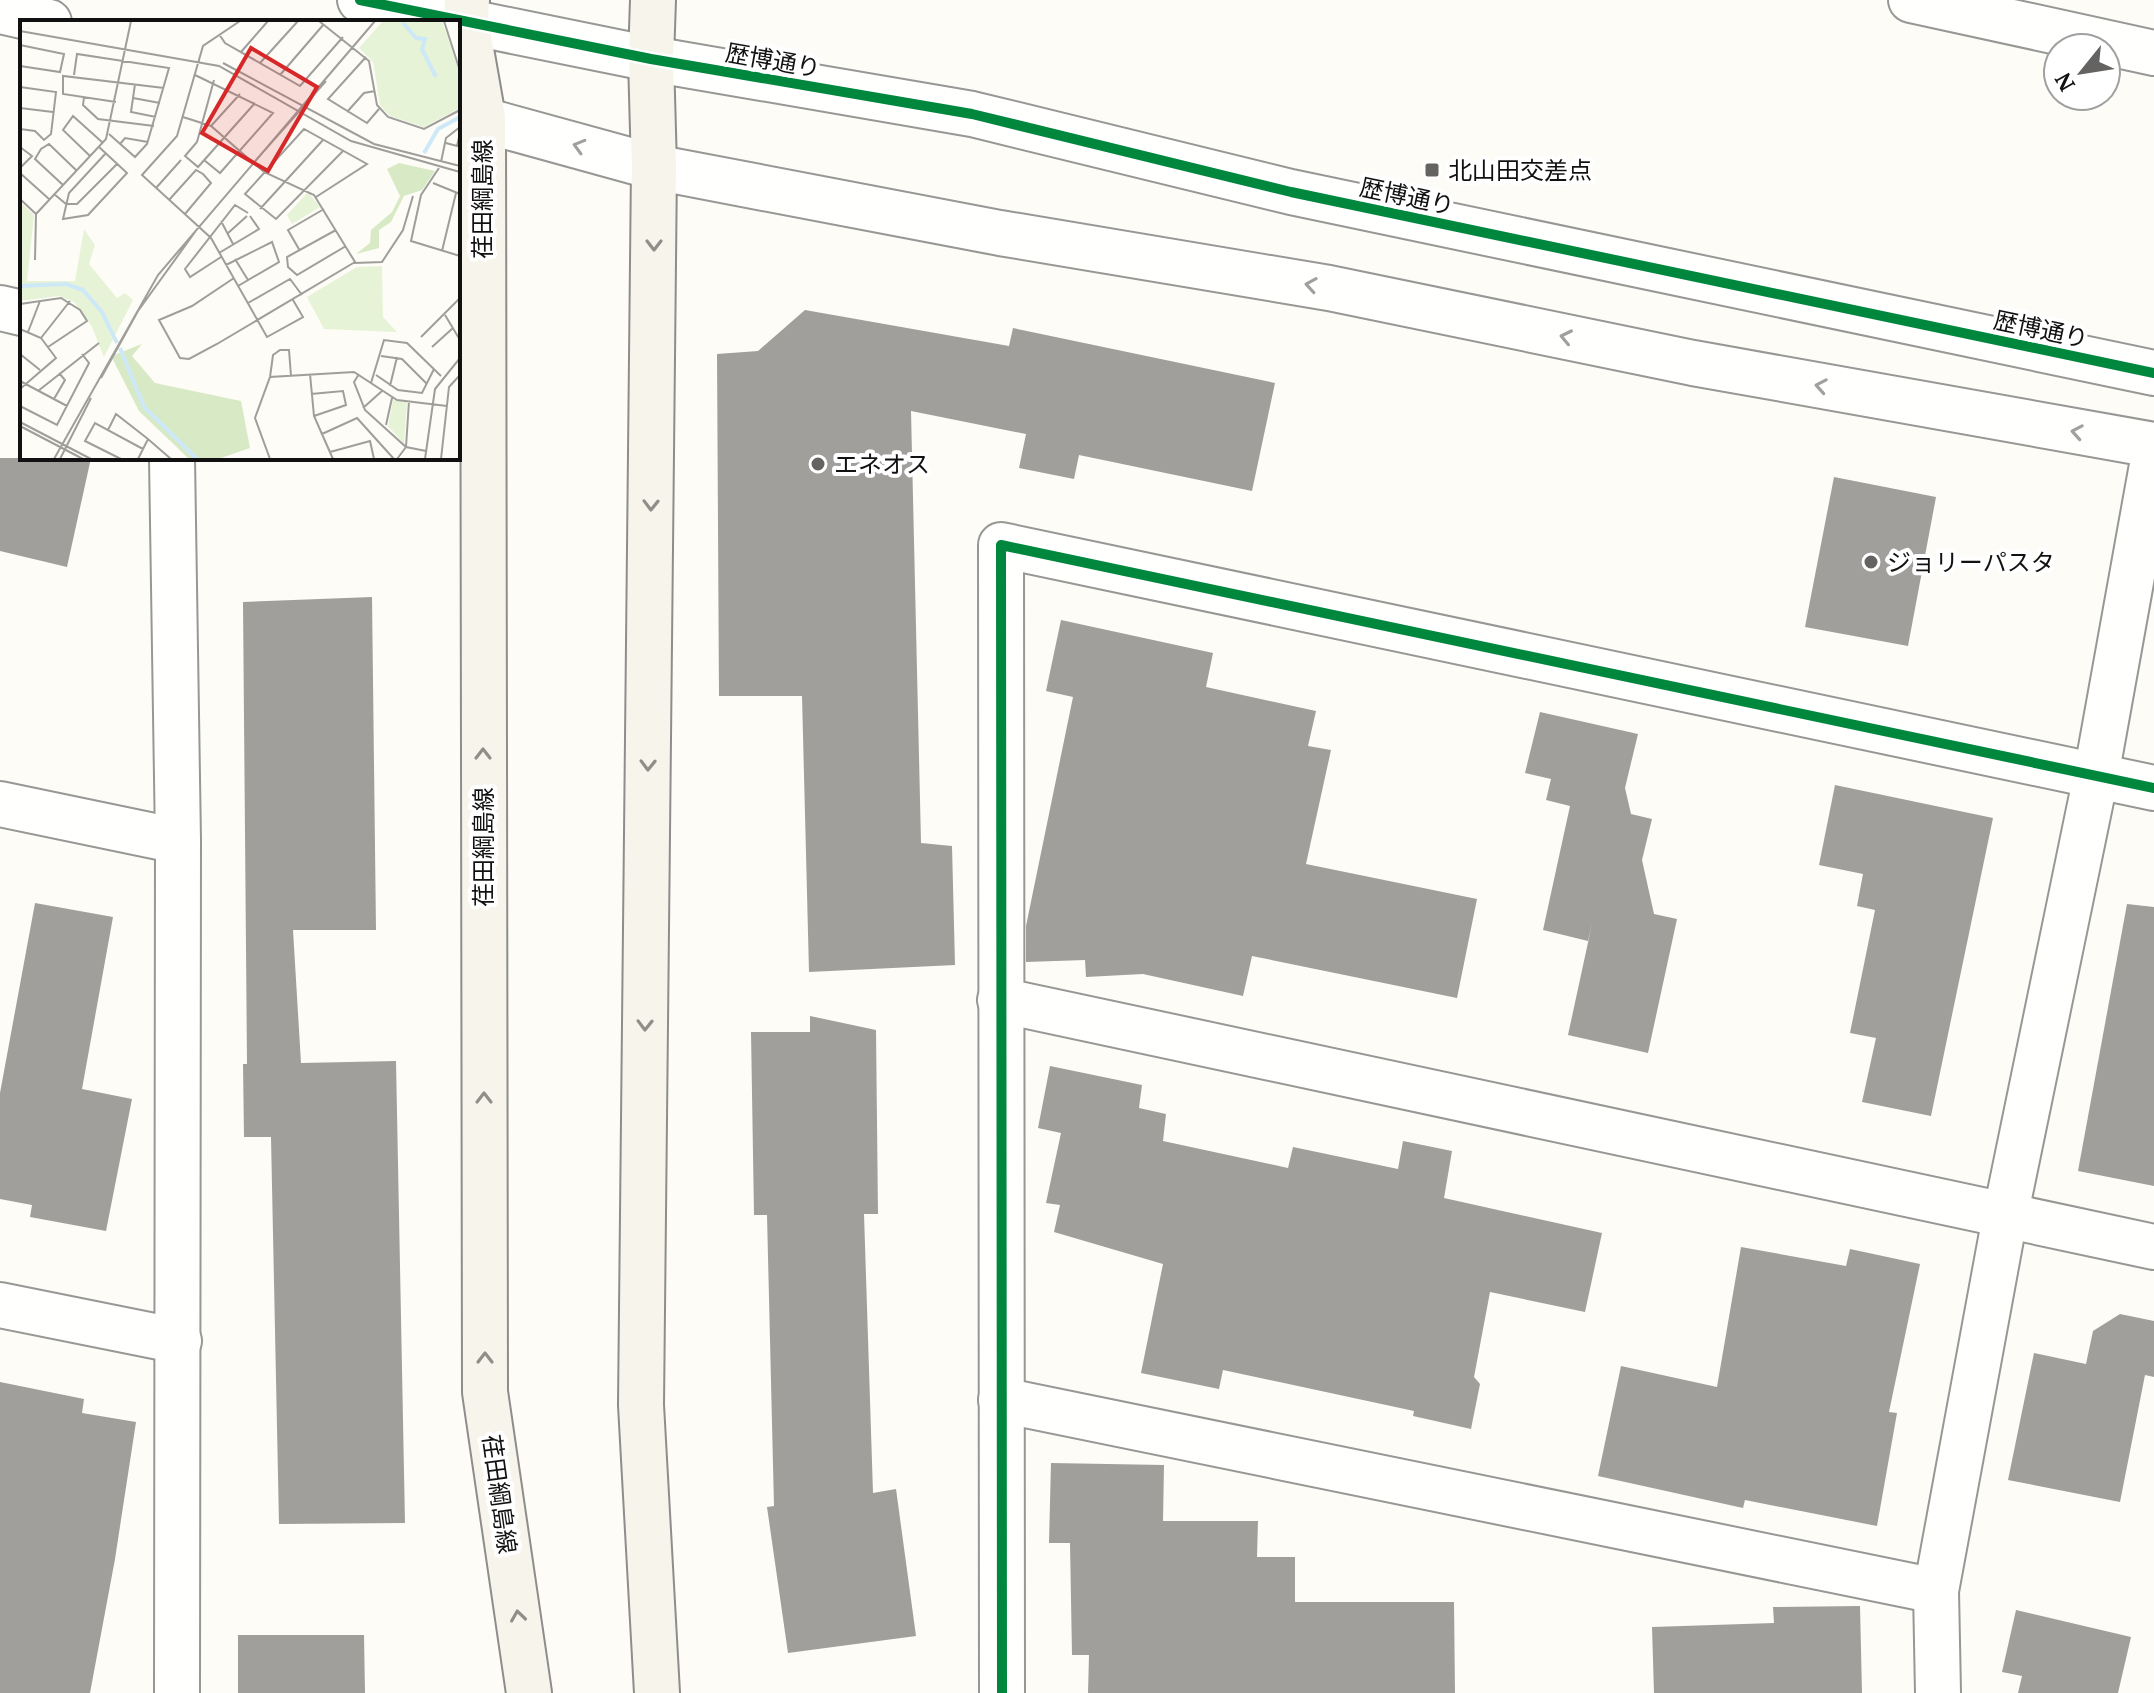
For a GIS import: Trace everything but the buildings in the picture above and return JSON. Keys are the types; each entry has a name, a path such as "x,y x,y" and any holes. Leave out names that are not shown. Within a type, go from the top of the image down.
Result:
{"main road":[{"path":"653,0 654,167 641,1405 657,1693"},
{"name":"荏田綱島線","path":"466,10 470,116 485,1392 529,1693"}],"street":[{"name":"歴博通り","path":"360,0 466,10 651,59 972,114 1291,192 2154,373"},
{"path":"1911,0 2154,53"},
{"path":"0,11 40,20"},
{"path":"470,116 654,167 1000,233 1329,288 1693,363 2154,445"},
{"path":"0,308 20,313"},
{"path":"1938,1693 1936,1591 2005,1217 2096,776 2154,454"},
{"path":"172,460 178,841 177,1693"},
{"path":"1002,1693 1001,545 2154,788"},
{"path":"0,804 178,841"},
{"path":"1000,1000 2154,1247"},
{"path":"0,1305 179,1341"},
{"path":"1001,1400 1936,1591"}],"cycle path":[{"path":"360,0 459,20"},
{"path":"460,20 651,59 972,114 1291,192 2154,373"},
{"path":"1002,1693 1001,545 2154,788"}],"place":[{"name":"北山田交差点","path":"1432,170"},
{"name":"エネオス","path":"818,464"},
{"name":"ジョリーパスタ","path":"1871,562"}]}
